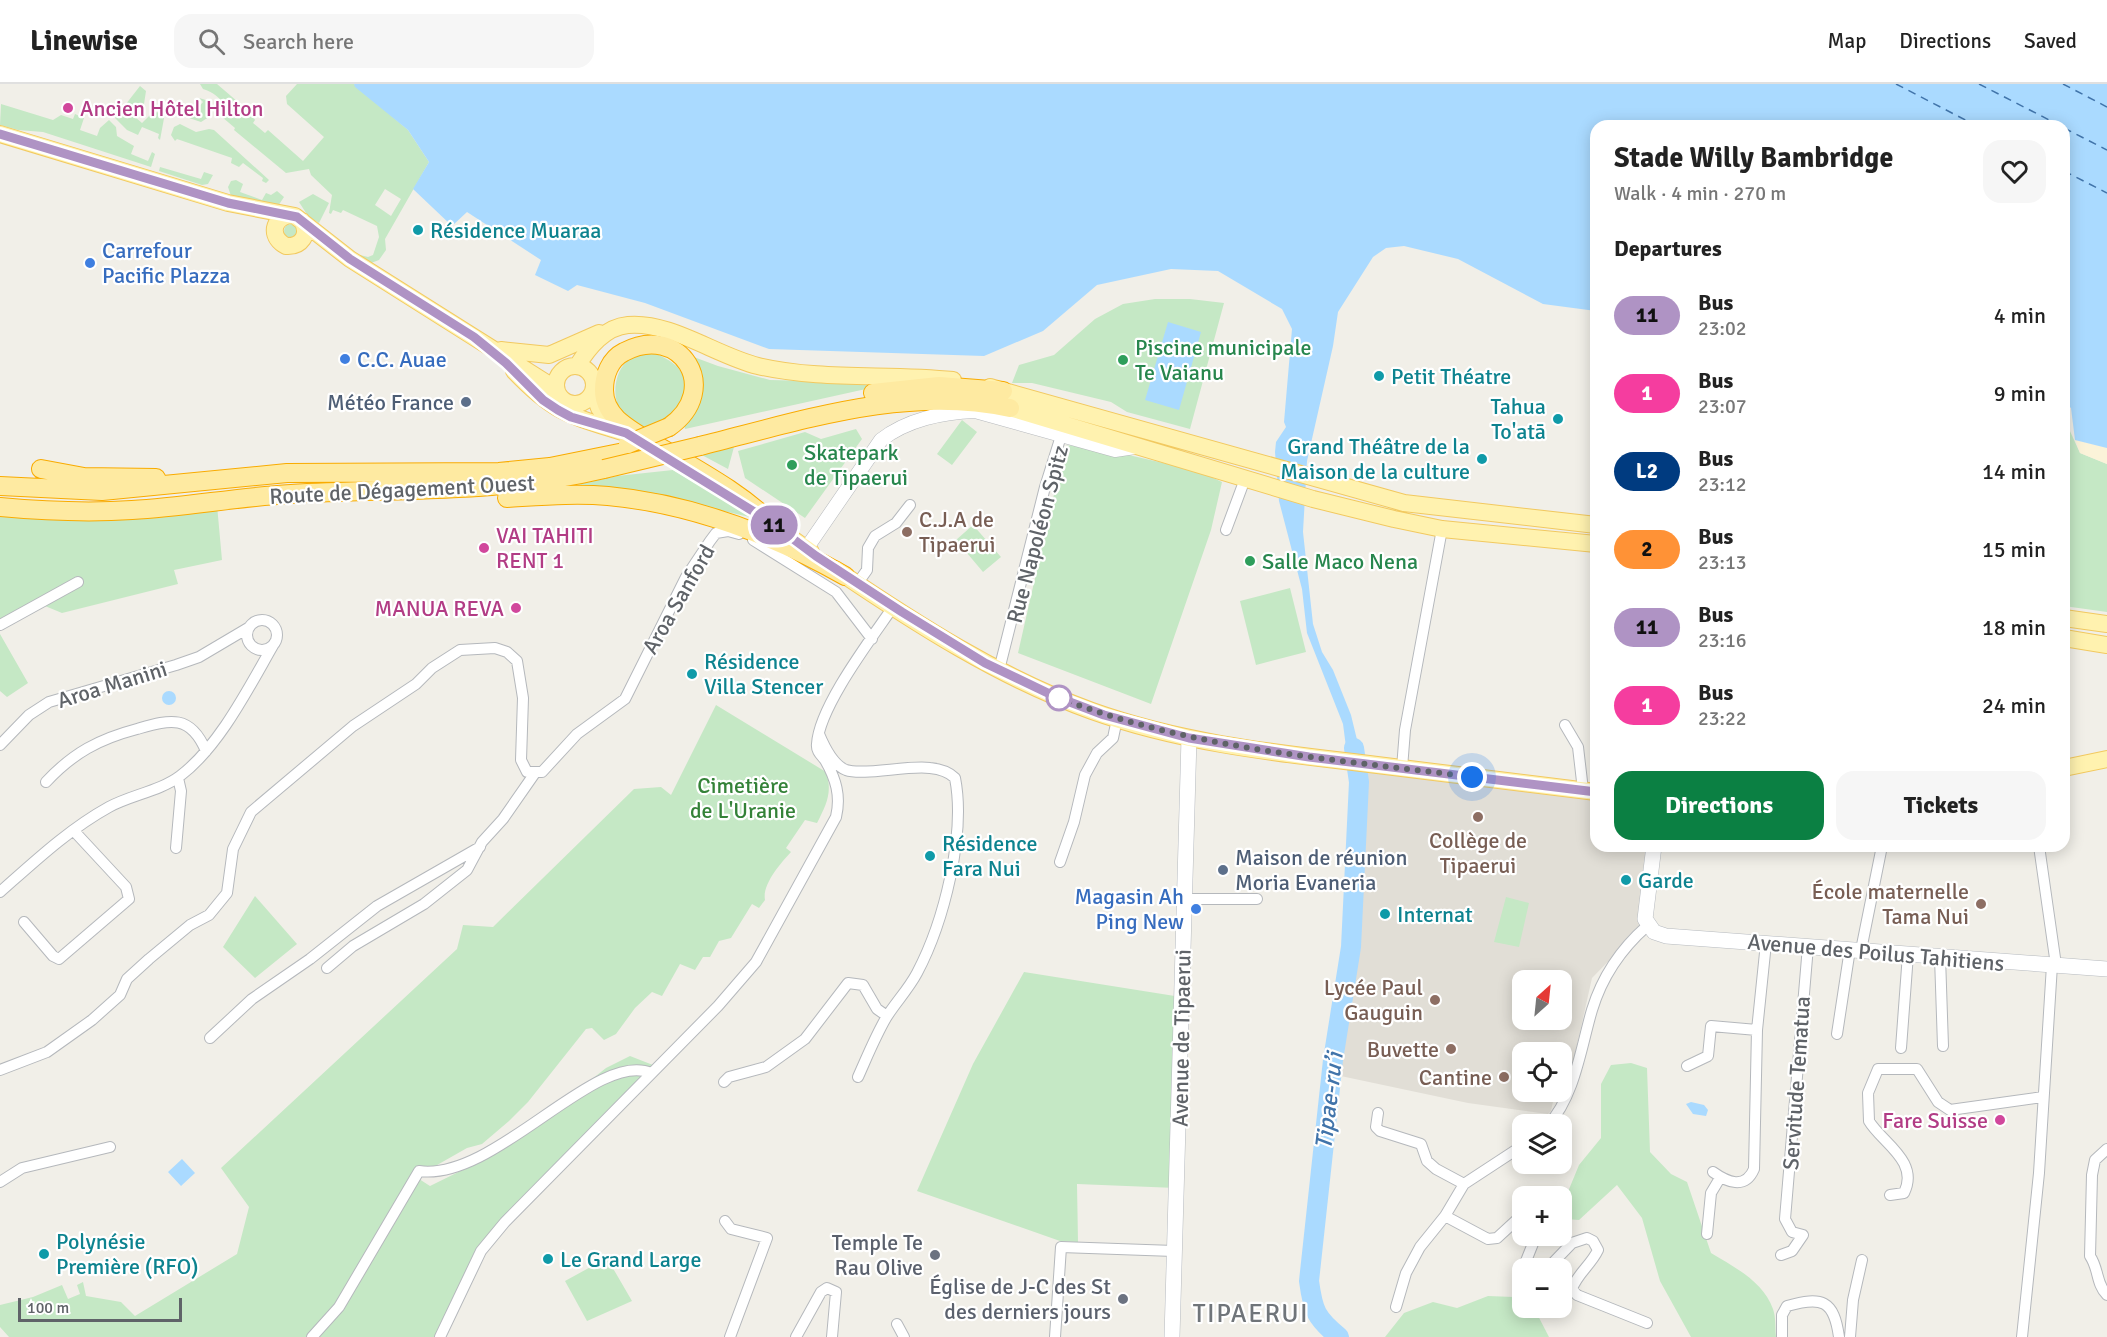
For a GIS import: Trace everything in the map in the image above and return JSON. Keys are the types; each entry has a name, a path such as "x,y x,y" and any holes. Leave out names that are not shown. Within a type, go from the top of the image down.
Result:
{"highway":[{"path":"592,384 607,352 618,344 656,344 671,349 683,357 693,373 695,384 692,401 685,414 669,427 628,443"},
{"path":"643,344 620,354 607,370 604,388 609,410 630,429 750,503 769,521"},
{"name":"Route de Dégagement Ouest","path":"0,507 112,512 271,495 392,492 523,485 604,469 697,441 892,390 939,386 1003,391"},
{"name":"Route de Dégagement Ouest","path":"0,486 85,492 185,484 268,474 332,471 499,472 582,461 628,443 697,441 888,403 954,399 1010,408"},
{"path":"41,469 84,477 160,479 185,484"},
{"path":"392,492 455,498 607,496 661,504 698,512 746,527 851,580"}],"main road":[{"path":"0,134 228,203 294,218 350,259 556,389 565,402 580,403 628,443"},
{"path":"228,203 274,233 282,244 298,244 350,259"},
{"path":"274,233 278,221 294,218"},
{"path":"294,218 305,232 298,244"},
{"path":"500,353 549,355 612,329 627,325 649,326 756,365 783,371 815,375 930,378 971,382 1430,508 1590,524"},
{"path":"556,389 557,377 612,329"},
{"path":"474,337 506,363 543,400 558,410 628,443 769,521 806,549 893,607 999,670 1054,696 1117,719 1189,738 1325,759 1590,791"},
{"path":"500,353 569,368 584,368 592,384 599,408 628,443"},
{"path":"580,403 592,384"},
{"path":"1010,408 1313,499 1442,529 1590,543"},
{"path":"2070,619 2107,624"},
{"path":"2070,639 2107,645"},
{"name":"Avenue de Tipaerui","path":"1172,1337 1189,738"},
{"path":"2070,767 2107,759"},
{"path":"1647,926 1645,919 1653,852"},
{"name":"Avenue des Poilus Tahitiens","path":"1647,926 1654,932 1666,936 2107,969"}],"street":[{"path":"806,549 881,440 892,431 956,412 975,411 1061,436"},
{"name":"Rue Napoléon Spitz","path":"999,670 1051,466 1061,436 1115,450 1137,447"},
{"path":"1226,530 1249,480"},
{"path":"851,580 867,570 868,548 875,536 896,523 910,505"},
{"path":"1402,768 1405,730 1442,529"},
{"name":"Aroa Sanford","path":"535,773 548,767 577,734 624,699 693,564 716,533 728,531 746,536 832,589 872,639"},
{"path":"0,625 78,582"},
{"path":"440,1337 481,1251 505,1222 718,1006 756,962 836,817 840,800 834,777 818,752 823,715 893,607"},
{"path":"0,892 74,831 111,806 178,778 206,751 275,642 276,630 268,621 256,621 248,628 248,640"},
{"name":"Aroa Manini","path":"0,745 29,715 49,702 176,665 233,638 248,628"},
{"path":"233,638 248,640 257,649 258,661 253,677"},
{"path":"257,649 271,647 275,642"},
{"path":"0,1070 47,1052 92,1020 120,995 127,979 190,925 209,915 227,893 233,849 242,826 251,812 353,726 416,684 441,662 460,650 488,647 507,652 513,656 520,668 523,698 521,760 527,772 535,773 480,847 467,870 424,904 353,946 327,968"},
{"path":"1060,862 1074,822 1085,775 1097,753 1113,738 1117,719"},
{"path":"46,782 71,757 94,743 164,721 187,725 198,735 206,751"},
{"path":"1565,725 1578,747 1590,791"},
{"path":"819,734 833,759 844,769 872,770 910,766 940,769 955,778 959,815 949,882 927,952 907,990 887,1016 858,1077"},
{"path":"176,848 181,791 178,778"},
{"path":"24,922 53,956 59,959 129,900 126,887 74,831"},
{"path":"210,1038 252,999 310,959 377,906 480,847"},
{"path":"1837,1034 1880,852"},
{"path":"2022,1337 2038,1184 2054,965 2040,852"},
{"path":"1184,899 1257,899"},
{"path":"1558,1114 1569,1090 1593,1007 1611,968 1647,926"},
{"path":"1707,1234 1711,1193 1717,1175 1729,1183 1742,1182 1751,1175 1754,1168 1757,1030 1766,943"},
{"name":"Servitude Tematua","path":"1781,1255 1792,1251 1803,1235 1792,1232 1785,1220 1808,946"},
{"path":"1901,1048 1908,954"},
{"path":"1940,957 1943,1046"},
{"path":"724,1082 729,1077 766,1067 805,1039 848,983 863,985 877,1009 887,1016"},
{"path":"1687,1066 1707,1058 1711,1026 1757,1030"},
{"path":"1890,1195 1904,1193 1907,1182 1902,1160 1896,1148 1869,1121 1868,1093 1878,1069 1917,1069 1938,1102 1950,1110 2043,1097"},
{"path":"312,1337 339,1307 419,1171 429,1173 454,1169 496,1148 607,1075 637,1070 651,1072"},
{"path":"1378,1113 1376,1127 1380,1131 1421,1144 1427,1161 1436,1169 1464,1184"},
{"path":"3,1179 22,1168 110,1147"},
{"path":"2107,1149 2095,1160 2092,1176 2090,1256 2097,1265 2098,1284 2107,1295"},
{"path":"1396,1307 1406,1274 1420,1247 1445,1216 1464,1184 1512,1153"},
{"path":"1445,1216 1488,1239 1497,1238 1512,1224"},
{"path":"725,1221 731,1228 767,1238 730,1337"},
{"path":"1558,1258 1572,1243 1587,1238 1593,1241 1598,1250 1592,1263 1575,1279 1572,1288 1577,1295 1647,1323"},
{"path":"1055,1337 1061,1247 1174,1251"},
{"path":"1850,1337 1853,1300 1862,1260"},
{"path":"796,1337 818,1297 827,1288 836,1292 832,1337"},
{"path":"1782,1337 1782,1315 1787,1306 1806,1300 1821,1301 1829,1305 1837,1321 1839,1337"},
{"path":"897,1324 904,1337"}],"shaded area":[{"name":"Lycée Paul Gauguin","path":"1358,756 1590,788 1590,852 1651,852 1640,929 1592,978 1573,1063 1572,1042 1512,1042 1512,1102 1553,1102 1548,1114 1468,1103 1336,1075 1356,951 1361,894"}],"green space":[{"path":"200,84 217,84 252,114 255,120 253,123 265,133 268,130 303,161 324,137 287,104 286,96 297,84 354,84 408,130 429,162 385,239 386,250 379,260 371,263 359,258 360,255 368,257 373,255 379,237 377,226 343,210 341,213 333,210 331,214 329,213 332,195 311,175 309,169 286,173 234,130 235,128 222,117 225,107 221,100 213,93 203,89","holes":["385,189 401,199 391,216 375,205"]},
{"path":"140,86 146,91 144,104 134,116 142,123 153,112 165,113 160,140 159,134 142,127 138,135 127,130 115,118"},
{"path":"199,98 206,101 211,108 209,117 201,122 189,118 203,102"},
{"path":"1,104 53,120 61,115 73,119 75,114 84,118 80,130 97,136 100,128 109,120 116,127 117,136 134,146 131,154 148,161 152,152 155,154 151,167 43,132 18,130 0,125"},
{"path":"180,124 196,132 214,130 269,180 266,183 262,181 263,178 243,163 239,167 231,163 232,158 177,139 175,141 171,135 174,127"},
{"path":"160,167 201,179 204,172 213,175 208,184 202,185 159,171"},
{"path":"236,180 243,184 240,192 262,200 266,193 271,195 277,191 284,197 278,206 231,196 228,187 231,181"},
{"path":"313,194 329,203 319,223 308,216 299,202"},
{"path":"288,224 294,224 298,231 294,238 288,238 284,234 284,228"},
{"name":"Piscine municipale Te Vaianu","path":"1155,299 1190,299 1224,303 1190,429 1127,412 1111,402 1032,383 1012,383 1019,365 1054,355 1095,319 1123,304"},
{"path":"649,352 669,360 680,370 687,390 679,413 644,429 621,412 615,391 618,376 625,363 633,357"},
{"path":"683,353 718,366 770,380 893,383 685,429 684,423 698,407 699,398 696,381"},
{"path":"962,420 977,432 952,465 937,454"},
{"name":"Skatepark de Tipaerui","path":"856,429 862,439 805,518 745,478 738,451 805,432 821,439"},
{"path":"2070,431 2080,453 2107,464 2107,612 2070,607"},
{"path":"1081,444 1198,471 1222,482 1211,530 1151,704 1018,653 1065,446"},
{"path":"734,447 728,469 700,454"},
{"path":"673,470 754,518 688,503 544,492 617,476"},
{"path":"217,505 222,560 174,570 178,584 62,613 45,606 0,627 0,514"},
{"path":"973,525 1001,557 983,572 956,540"},
{"path":"1290,588 1306,652 1256,665 1240,601"},
{"path":"0,634 28,683 7,697 0,691"},
{"name":"Cimetière de L'Uranie","path":"716,705 826,772 829,792 823,810 817,823 805,820 786,848 791,852 769,881 765,900 759,908 752,904 731,938 719,941 710,957 703,957 695,970 680,964 662,996 652,992 635,1008 616,1034 604,1040 592,1028 586,1029 528,1102 509,1121 482,1144 467,1148 416,1177 430,1186 501,1151 606,1068 630,1056 658,1067 487,1242 438,1337 9,1337 0,1327 0,1305 33,1297 62,1285 68,1299 80,1294 77,1285 83,1282 86,1296 121,1302 135,1316 237,1254 249,1207 221,1168 457,949 463,925 493,927 634,789 661,787 671,795"},
{"path":"255,896 297,944 255,978 223,947"},
{"path":"1506,897 1529,903 1519,947 1494,942"},
{"path":"1024,972 1181,997 1176,1188 1077,1184 1078,1242 1060,1241 917,1191 973,1064"},
{"path":"1631,1063 1647,1068 1650,1152 1671,1174 1687,1182 1711,1253 1738,1269 1762,1290 1774,1312 1776,1337 1691,1337 1660,1281 1642,1218 1617,1185 1579,1220 1572,1220 1570,1186 1579,1165 1601,1138 1601,1084 1611,1065"},
{"path":"607,1258 632,1301 587,1321 565,1281"},
{"path":"1488,1296 1512,1297 1512,1318 1539,1318 1549,1337 1385,1337 1404,1313 1433,1302 1457,1308"}],"sand":[{"path":"2075,440 2107,448 2107,464 2080,453"}],"water":[{"path":"354,84 2107,84 2107,448 2075,440 2070,407 2070,120 1590,120 1590,310 1543,304 1458,259 1404,246 1386,248 1373,257 1338,312 1333,346 1307,461 1303,532 1313,624 1322,652 1333,670 1351,715 1359,748 1346,747 1343,724 1307,633 1302,589 1279,501 1275,452 1276,442 1286,427 1284,422 1292,329 1282,309 1218,271 1171,269 1097,285 1043,331 984,356 769,349 645,303 577,285 568,291 535,275 541,260 467,212 452,226 413,189 429,162 408,130"},
{"path":"1168,322 1201,332 1179,410 1145,400"},
{"path":"169,691 174,693 176,698 174,703 169,705 164,703 162,698 164,693"},
{"path":"1691,1102 1704,1105 1708,1110 1706,1116 1693,1114 1686,1104"},
{"path":"182,1159 195,1173 181,1186 168,1172"}],"waterway":[{"name":"Tipae-ru’i","path":"1339,1337 1320,1319 1314,1307 1309,1281 1333,1060 1351,947 1359,782 1354,748"}],"ferry route":[{"path":"1896,84 1965,120"},
{"path":"1979,84 2049,120"},
{"path":"2063,84 2107,107"},
{"path":"2070,131 2107,150"},
{"path":"2070,174 2107,193"}],"bus line":[{"name":"11","path":"0,134 252,210 297,217 350,259 474,337 506,363 543,400 558,410 571,417 626,433 712,484 769,521 844,576 902,612 985,663 1054,696 1104,715 1189,738 1309,757 1590,791"}],"place":[{"name":"Ancien Hôtel Hilton","path":"68,108"},
{"name":"Résidence Muaraa","path":"418,230"},
{"name":"Carrefour Pacific Plazza","path":"90,263"},
{"name":"C.C. Auae","path":"345,359"},
{"name":"Piscine municipale Te Vaianu","path":"1123,360"},
{"name":"Petit Théatre","path":"1379,376"},
{"name":"Météo France","path":"466,402"},
{"name":"Tahua To'atā","path":"1558,419"},
{"name":"Grand Théâtre de la Maison de la culture","path":"1482,459"},
{"name":"Skatepark de Tipaerui","path":"792,465"},
{"name":"C.J.A de Tipaerui","path":"907,532"},
{"name":"VAI TAHITI RENT 1","path":"484,548"},
{"name":"Salle Maco Nena","path":"1250,561"},
{"name":"MANUA REVA","path":"516,608"},
{"name":"Résidence Villa Stencer","path":"692,674"},
{"name":"Collège de Tipaerui","path":"1478,817"},
{"name":"Résidence Fara Nui","path":"930,856"},
{"name":"Maison de réunion Moria Evaneria","path":"1223,870"},
{"name":"Garde","path":"1626,880"},
{"name":"École maternelle Tama Nui","path":"1981,904"},
{"name":"Magasin Ah Ping New","path":"1196,909"},
{"name":"Internat","path":"1385,914"},
{"name":"Lycée Paul Gauguin","path":"1435,1000"},
{"name":"Buvette","path":"1451,1049"},
{"name":"Cantine","path":"1504,1077"},
{"name":"Fare Suisse","path":"2000,1120"},
{"name":"Polynésie Première (RFO)","path":"44,1254"},
{"name":"Temple Te Rau Olive","path":"935,1255"},
{"name":"Le Grand Large","path":"548,1259"},
{"name":"Église de J-C des St des derniers jours","path":"1123,1299"}],"district":[{"name":"TIPAERUI","path":"1251,1313"}],"route":[{"path":"1059,698 1054,696 1104,715 1189,738 1309,757 1472,777"}]}
